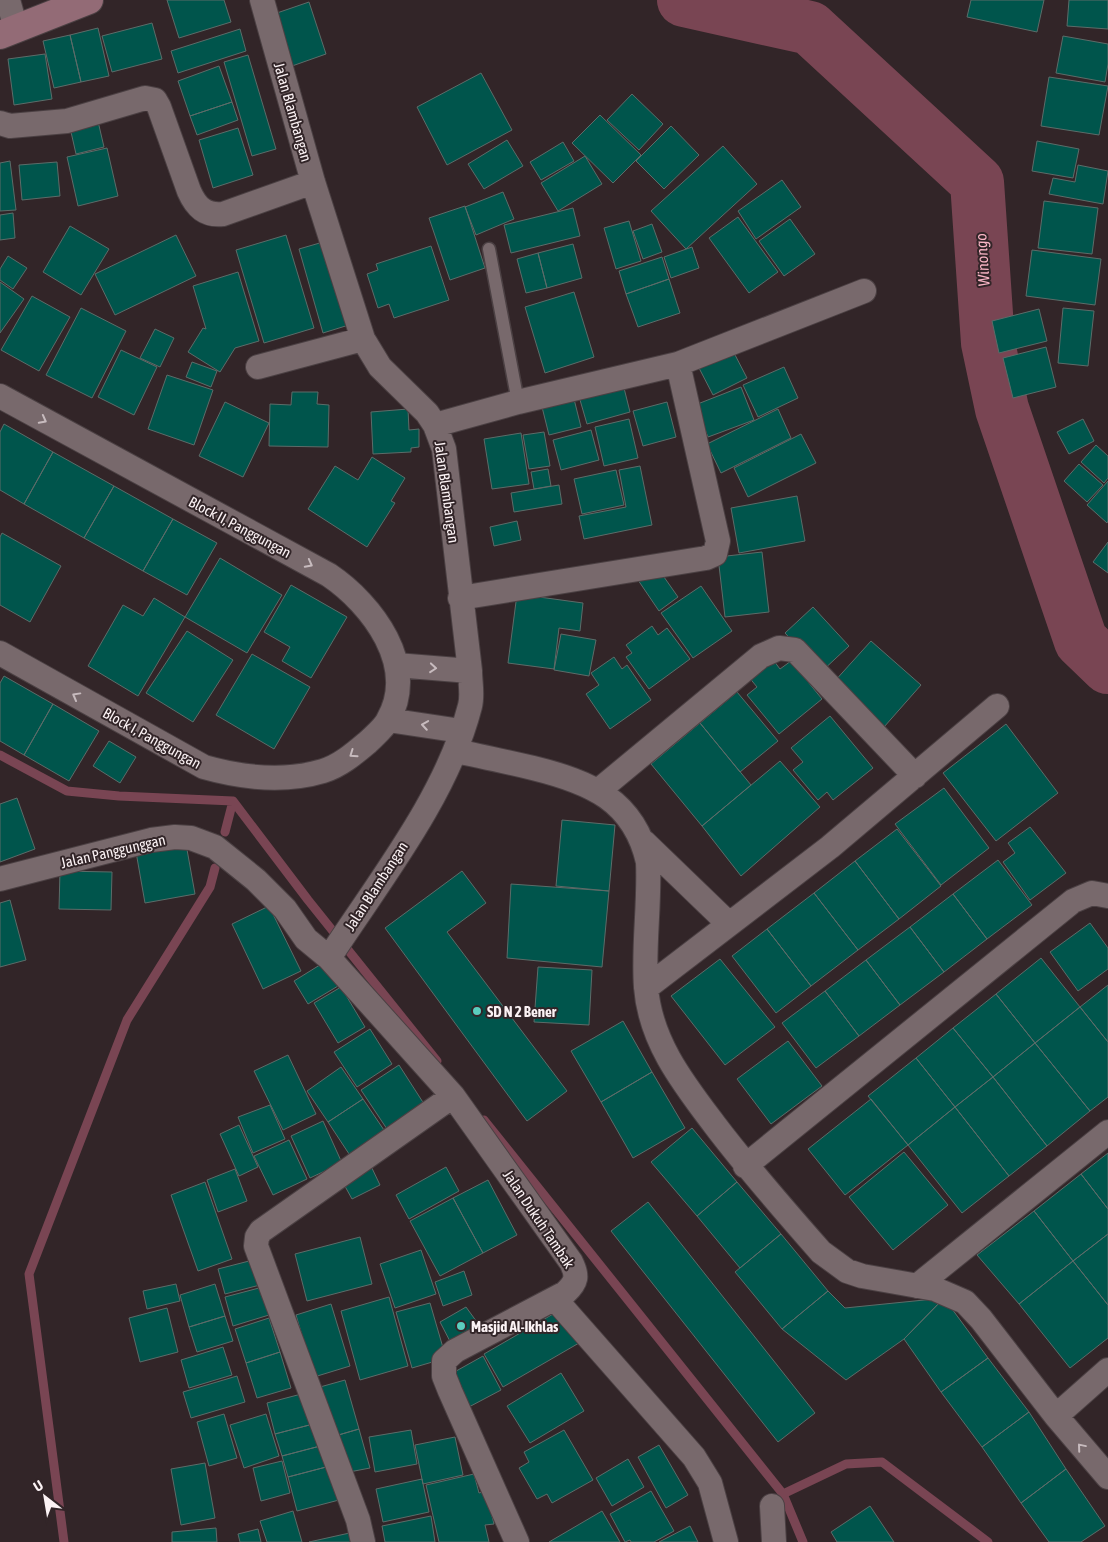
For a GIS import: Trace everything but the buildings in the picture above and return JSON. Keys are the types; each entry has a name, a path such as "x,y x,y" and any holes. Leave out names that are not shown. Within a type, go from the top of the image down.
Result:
{"main road":[{"path":"8,32 89,0"}],"street":[{"path":"8,0 8,32"},
{"name":"Jalan Blambangan","path":"262,0 313,182 363,339 374,361 417,402 435,425 444,449 470,671 471,704 458,741 431,803 338,944"},
{"path":"0,123 10,126 67,122 133,101 150,98 155,100 159,108 194,203 208,213 223,214 313,182"},
{"path":"435,425 518,402 678,364 864,291"},
{"path":"258,368 363,339"},
{"path":"460,598 706,558 715,554 718,541 678,364"},
{"name":"Block II, Panggungan","path":"0,396 329,575 349,588 377,621 388,640 396,665 397,691 388,720"},
{"path":"598,791 761,656 779,648 795,650 915,776"},
{"name":"Block I, Panggungan","path":"0,654 204,767 232,775 264,778 292,777 324,770 358,750 388,720"},
{"path":"396,665 470,671"},
{"path":"646,988 830,847 997,706"},
{"path":"388,720 564,776 598,791 617,804 631,820 644,842 729,924"},
{"name":"Jalan Panggunggan","path":"0,879 151,840 176,837 191,838 215,847 256,880 285,910 306,939 338,944"},
{"path":"644,842 650,886 646,927 646,988 651,1018 671,1063 745,1166 821,1252 835,1264 862,1276 950,1294 965,1302 981,1319 1056,1416 1108,1477"},
{"path":"745,1166 1073,901 1092,893 1108,896"},
{"name":"Jalan Dukuh Tambak","path":"338,944 453,1096 571,1262 576,1277 575,1284 555,1299 455,1350 447,1356 443,1367 447,1383 466,1430 517,1542"},
{"path":"363,1542 358,1520 256,1246 257,1237 260,1231 453,1096"},
{"path":"917,1286 1108,1132"},
{"path":"555,1299 694,1457 710,1483 726,1542"},
{"path":"1056,1416 1107,1373"},
{"path":"772,1506 774,1542"}],"lane":[{"path":"489,250 518,402"}],"waterway":[{"name":"Winongo","path":"684,0 810,28 977,182 988,343 1002,409 1081,641 1108,667"},
{"path":"0,755 67,791 119,796 233,801"},
{"path":"233,801 308,900 437,1061"},
{"path":"225,832 233,801"},
{"path":"64,1542 29,1274 127,1020 210,887 215,868"},
{"path":"484,1120 783,1494 803,1542"},
{"path":"783,1494 846,1464 882,1462 988,1542"}],"place":[{"name":"SD N 2 Bener","path":"477,1011"},
{"name":"Masjid Al-Ikhlas","path":"461,1326"}]}
